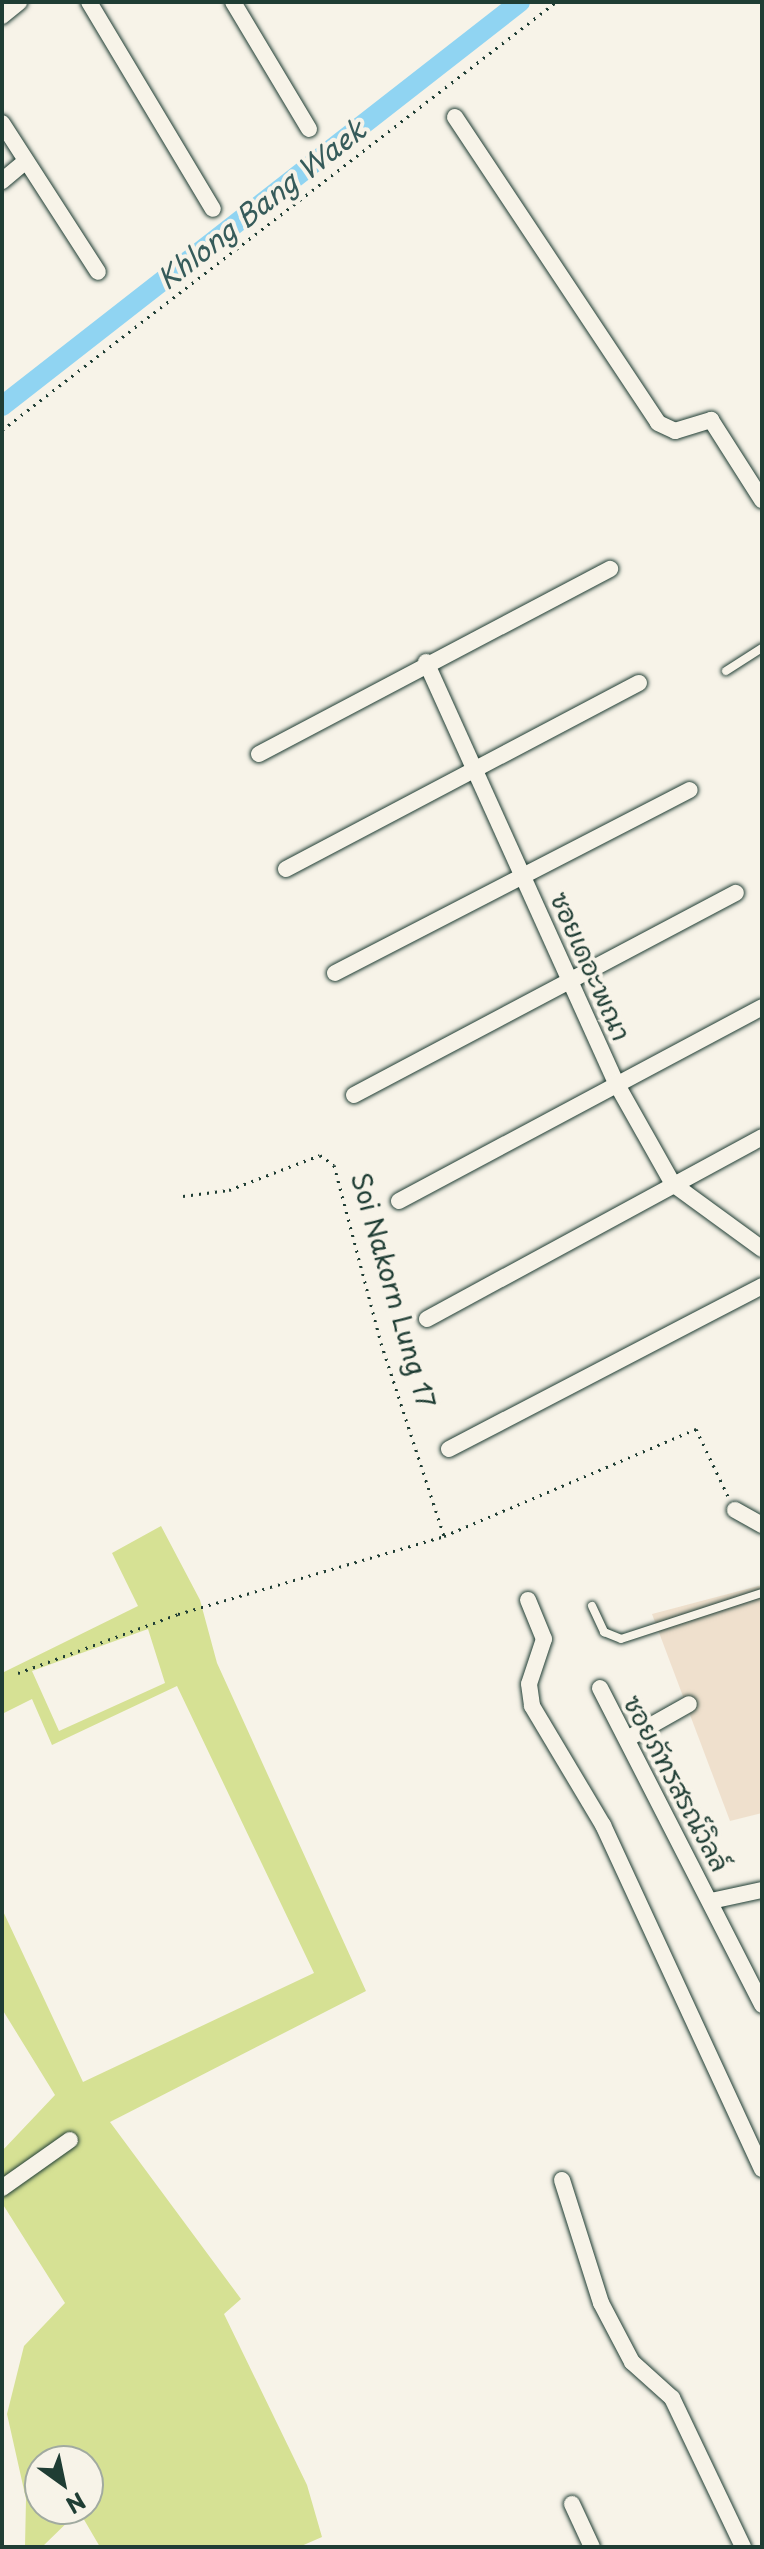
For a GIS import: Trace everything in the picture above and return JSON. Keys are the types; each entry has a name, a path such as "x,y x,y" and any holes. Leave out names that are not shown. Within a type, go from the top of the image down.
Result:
{"street":[{"path":"2,16 19,2"},
{"path":"89,2 213,209"},
{"path":"233,2 309,129"},
{"path":"455,117 658,423 675,431 711,420 762,500"},
{"path":"2,123 98,272"},
{"path":"2,181 26,161"},
{"path":"259,754 426,662 610,569"},
{"name":"ซอยเดอะพณา","path":"426,662 571,974 616,1083 673,1184 762,1249"},
{"path":"286,869 639,683"},
{"path":"335,973 522,871 690,790"},
{"path":"354,1095 571,974 736,893"},
{"path":"399,1201 762,1007"},
{"path":"427,1319 762,1137"},
{"path":"449,1449 762,1286"},
{"path":"735,1510 762,1525"},
{"path":"528,1600 544,1639 529,1684 532,1706 603,1825 762,2169"},
{"name":"ซอยภัทรสรณ์วิลล์","path":"600,1688 762,2005"},
{"path":"627,1739 689,1704"},
{"name":"ซอยภัทรสรณ์วิลล์","path":"711,1901 762,1890"},
{"path":"2,2188 70,2140"},
{"path":"562,2180 601,2303 632,2362 672,2398 743,2547"},
{"path":"572,2504 592,2547"}],"lane":[{"path":"726,671 762,648"},
{"path":"592,1606 604,1632 621,1639 762,1593"}],"path":[{"path":"2,430 556,2"},
{"name":"Soi Nakorn Lung 17","path":"183,1196 229,1190 320,1155 334,1165 381,1343 444,1536"},
{"path":"18,1673 178,1614 444,1536 696,1429 735,1510"}],"shaded area":[{"path":"762,1585 762,1813 730,1821 652,1614"}],"green space":[{"path":"161,1526 200,1600 217,1663 366,1991 110,2122 241,2299 224,2314 307,2485 322,2537 299,2547 100,2547 87,2525 104,2525 104,2445 24,2445 24,2490 7,2414 24,2346 65,2303 2,2203 2,2151 55,2095 2,2009 2,1909 83,2082 314,1973 177,1686 52,1745 32,1699 2,1714 2,1673 138,1606 112,1553","holes":["148,1629 165,1683 59,1731 32,1671"]},
{"path":"25,2525 65,2525 42,2547 25,2547"}],"waterway":[{"name":"Khlong Bang Waek","path":"2,406 520,2"}]}
